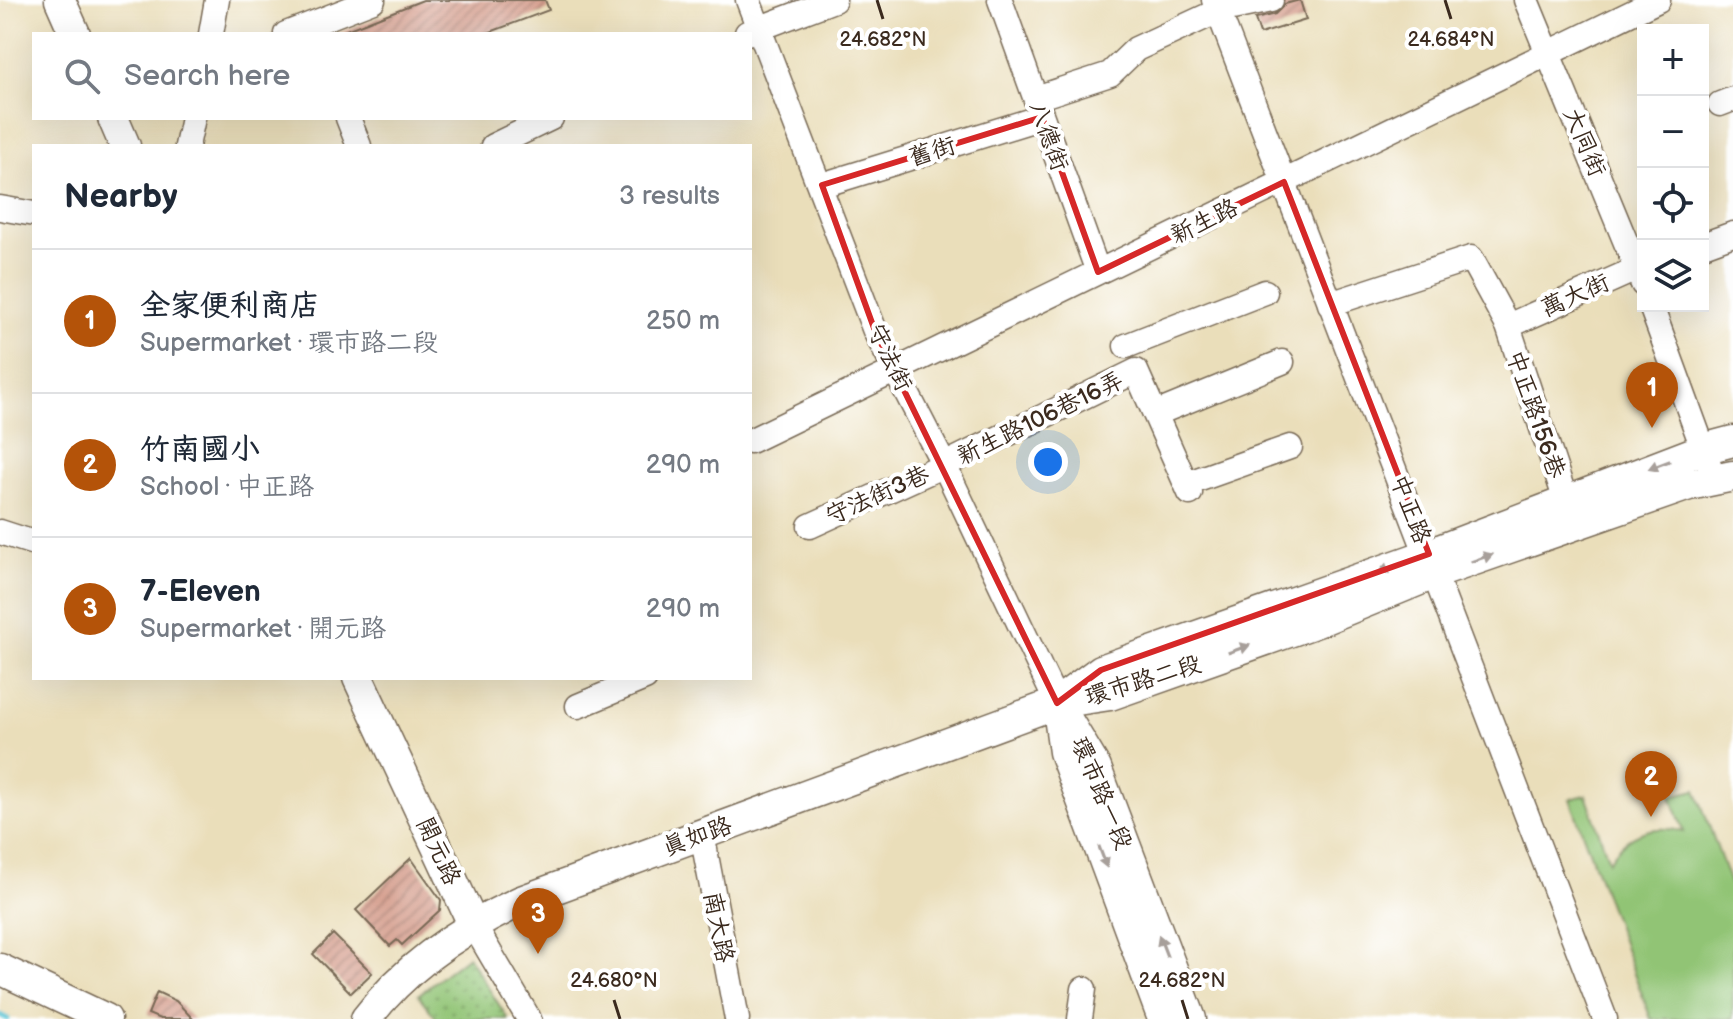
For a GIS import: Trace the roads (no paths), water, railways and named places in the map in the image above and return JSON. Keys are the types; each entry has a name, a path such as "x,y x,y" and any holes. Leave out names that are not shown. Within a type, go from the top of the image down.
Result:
{"main road":[{"path":"60,0 74,32"},
{"path":"114,120 124,144"},
{"name":"環市路二段","path":"1057,703 1110,695 1317,622 1566,501 1703,449 1733,441"},
{"name":"環市路二段","path":"1432,564 1689,485 1724,479"},
{"name":"開元路","path":"359,680 473,924"},
{"name":"真如路","path":"366,1019 439,949 473,924 521,901 1057,703"},
{"name":"環市路一段","path":"1057,703 1064,752 1163,1019"},
{"name":"環市路一段","path":"1057,703 1084,743 1096,768 1191,1019"},
{"path":"0,969 106,1019"}],"street":[{"path":"211,32 217,0"},
{"path":"313,29 373,0"},
{"name":"守法街","path":"748,0 752,31 822,185 875,331 944,465 1057,703"},
{"path":"752,31 834,0"},
{"name":"八德街","path":"1000,0 1098,272"},
{"name":"舊街","path":"822,185 1039,107 1110,74 1136,49 1216,6 1271,0"},
{"name":"大同街","path":"1526,0 1637,263"},
{"name":"新生路","path":"752,440 897,373 1658,0"},
{"name":"中正路","path":"1216,6 1605,1019"},
{"path":"187,144 193,120"},
{"path":"349,120 358,144"},
{"path":"497,144 547,120"},
{"path":"0,208 32,214"},
{"path":"1709,243 1733,234"},
{"name":"中正路156巷","path":"1330,304 1471,258 1508,326 1566,501"},
{"name":"萬大街","path":"1508,326 1637,274"},
{"path":"1126,346 1265,292"},
{"path":"1653,312 1703,449 1724,479"},
{"path":"1282,362 1155,414 1188,488 1290,447"},
{"name":"新生路106巷16弄","path":"944,465 1136,371 1155,414"},
{"name":"守法街3巷","path":"810,526 944,465"},
{"path":"0,532 32,542"},
{"path":"578,706 640,680"},
{"name":"南大路","path":"702,834 736,1019"},
{"name":"開元路","path":"473,924 529,1019"},
{"path":"1080,1019 1084,989"}],"waterway":[{"path":"0,1015 8,1019"}],"place":[{"name":"全家便利商店","path":"1652,428"},
{"name":"竹南國小","path":"1651,817"},
{"name":"7-Eleven","path":"538,954"}]}
